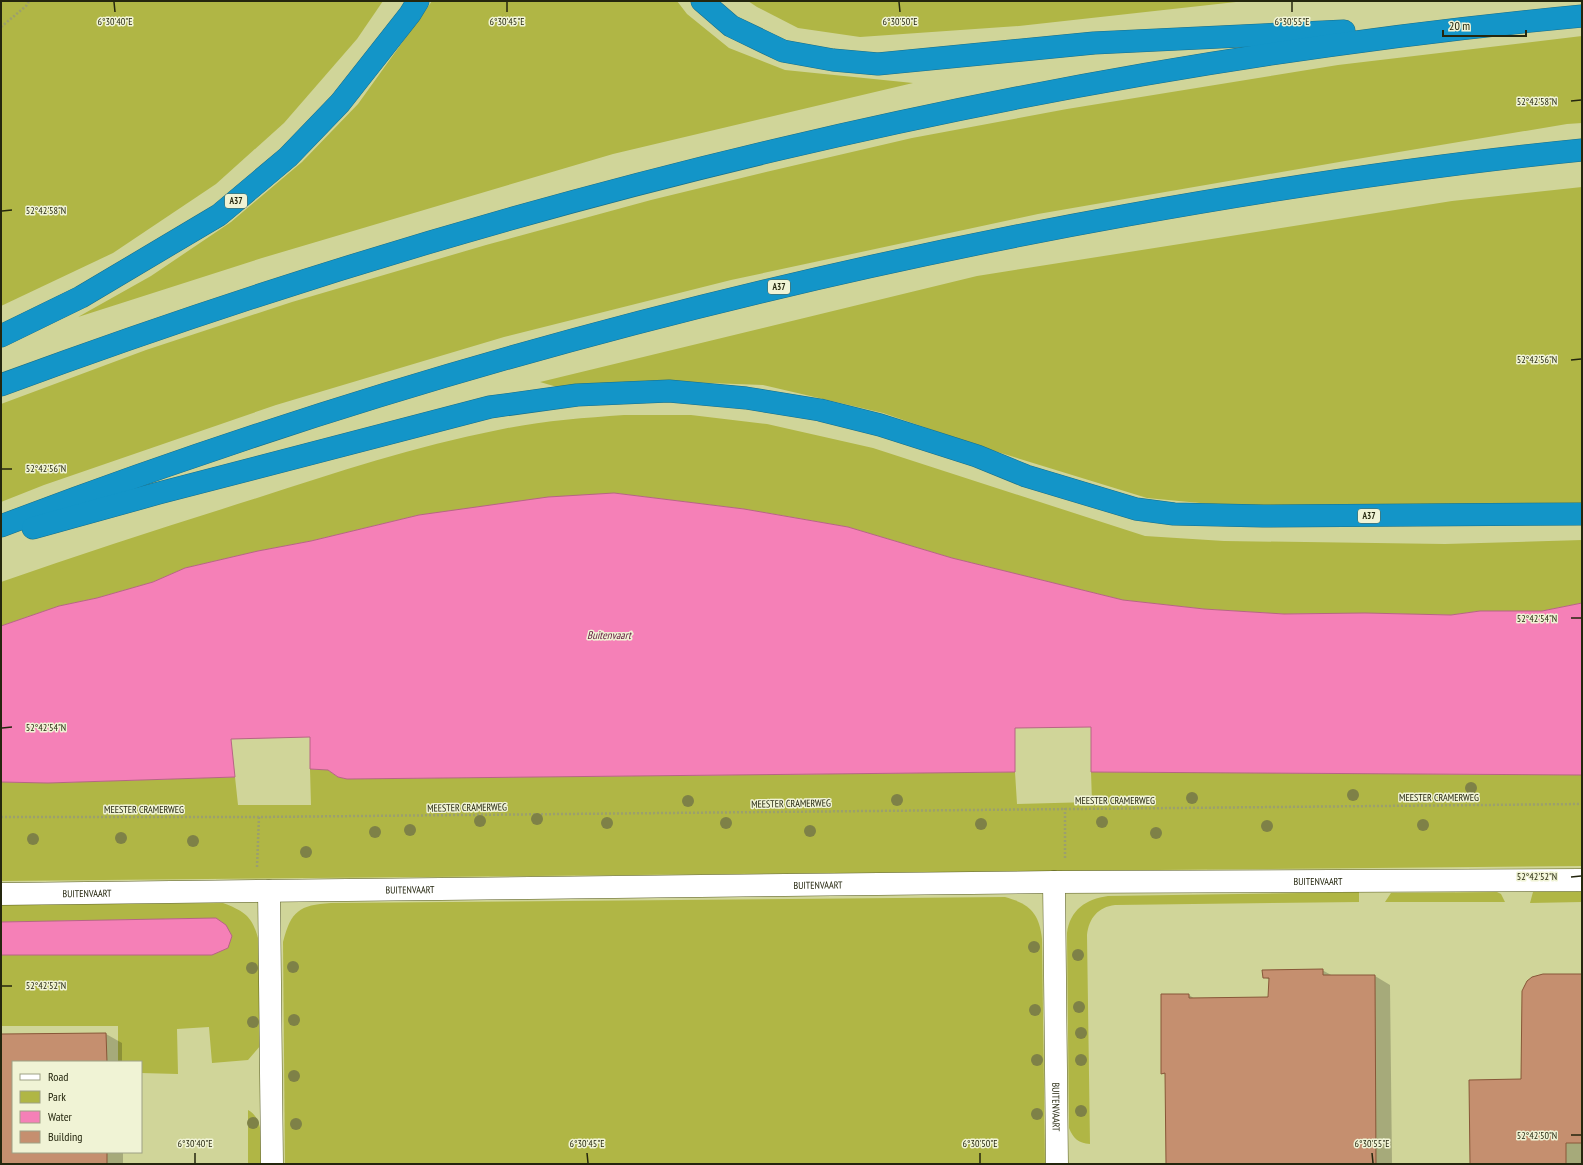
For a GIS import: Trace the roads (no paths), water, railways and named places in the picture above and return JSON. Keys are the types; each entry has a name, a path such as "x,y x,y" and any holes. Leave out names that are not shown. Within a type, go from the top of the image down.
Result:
{"highway":[{"name":"A37","path":"1,336 81,297 219,215 288,157 340,103 410,14 418,1"},
{"path":"702,1 731,26 784,51 833,60 878,64 1094,43 1523,22"},
{"path":"1,385 104,347 244,300 439,239 601,195 766,153 966,108 1125,78 1295,50 1582,16"},
{"name":"A37","path":"1,526 107,487 275,429 424,382 587,336 755,293 904,258 1016,235 1200,202 1372,175 1582,150"},
{"name":"A37","path":"1,536 189,485 490,407 577,395 669,391 746,398 820,410 880,425 977,456 1026,476 1136,509 1174,514 1263,516 1582,514"}],"street":[{"name":"BUITENVAART","path":"1,894 1060,882 1582,880"},
{"name":"BUITENVAART","path":"1057,1164 1060,882"},
{"path":"263,890 272,1164"}],"water":[{"name":"Buitenvaart","path":"614,493 744,509 848,527 952,558 1123,600 1204,609 1284,614 1365,613 1451,615 1480,611 1542,611 1582,603 1582,775 1091,772 1091,727 1015,728 1015,772 347,779 338,777 328,770 310,769 310,737 231,739 235,777 48,783 1,782 1,626 59,606 97,598 153,582 185,568 258,551 311,541 419,515 548,497"},
{"path":"216,918 226,925 232,936 228,948 212,955 1,955 1,922"}]}
